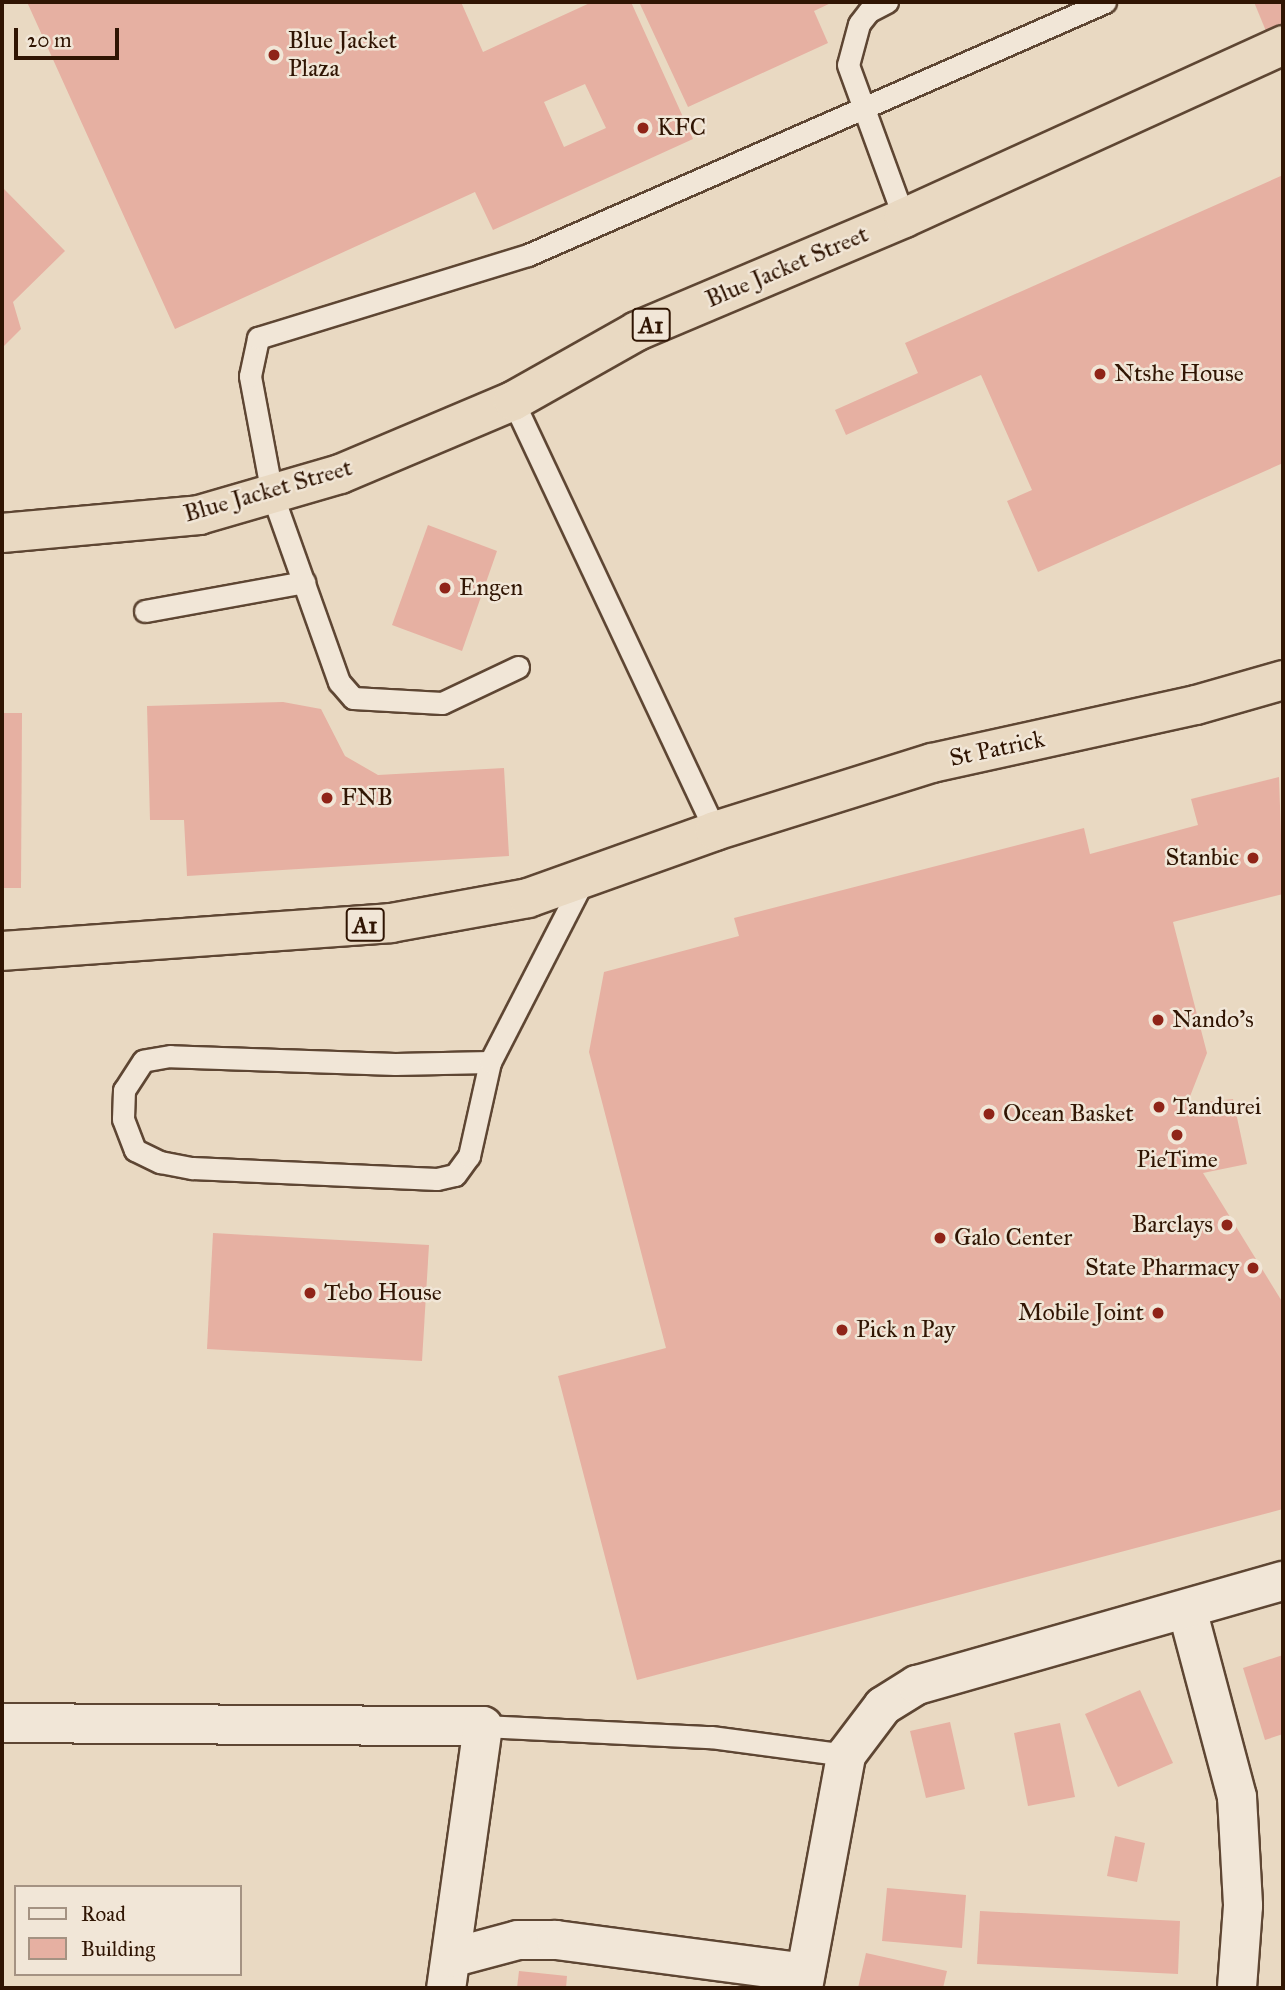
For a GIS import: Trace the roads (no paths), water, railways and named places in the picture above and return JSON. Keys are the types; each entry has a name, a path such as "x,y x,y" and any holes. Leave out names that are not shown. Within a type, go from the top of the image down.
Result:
{"highway":[{"name":"Blue Jacket Street","path":"2,533 199,515 340,474 513,401 637,331 904,218 1283,45"},
{"name":"St Patrick","path":"715,831 932,763 1196,705 1283,680"},
{"name":"A1","path":"2,951 391,923 528,898 715,831"}],"street":[{"path":"448,1973 518,1940 556,1940 804,1981 846,1755 883,1706 917,1685 1283,1581"},
{"path":"1187,1609 1237,1797 1243,1906 1237,1988"},
{"path":"2,1723 483,1726 448,1973"}],"lane":[{"path":"887,2 869,11 859,24 848,65 862,111 904,218"},
{"path":"518,667 442,703 353,698 339,682 272,494 250,376 258,338 528,255 862,111 1105,2"},
{"path":"513,401 715,831"},
{"path":"145,611 304,582"},
{"path":"490,1062 395,1064 170,1056 143,1061 124,1090 123,1119 135,1150 171,1164 438,1179 455,1175 469,1156 490,1062 584,879"},
{"path":"483,1726 711,1737 846,1755"}],"place":[{"name":"Blue Jacket Plaza","path":"274,55"},
{"name":"KFC","path":"643,128"},
{"name":"Ntshe House","path":"1100,374"},
{"name":"Engen","path":"445,588"},
{"name":"FNB","path":"327,798"},
{"name":"Stanbic","path":"1253,858"},
{"name":"Nando's","path":"1158,1020"},
{"name":"Tandurei","path":"1159,1107"},
{"name":"Ocean Basket","path":"989,1114"},
{"name":"PieTime","path":"1177,1135"},
{"name":"Barclays","path":"1227,1225"},
{"name":"Galo Center","path":"940,1238"},
{"name":"State Pharmacy","path":"1253,1268"},
{"name":"Tebo House","path":"310,1293"},
{"name":"Mobile Joint","path":"1158,1313"},
{"name":"Pick n Pay","path":"842,1330"}]}
